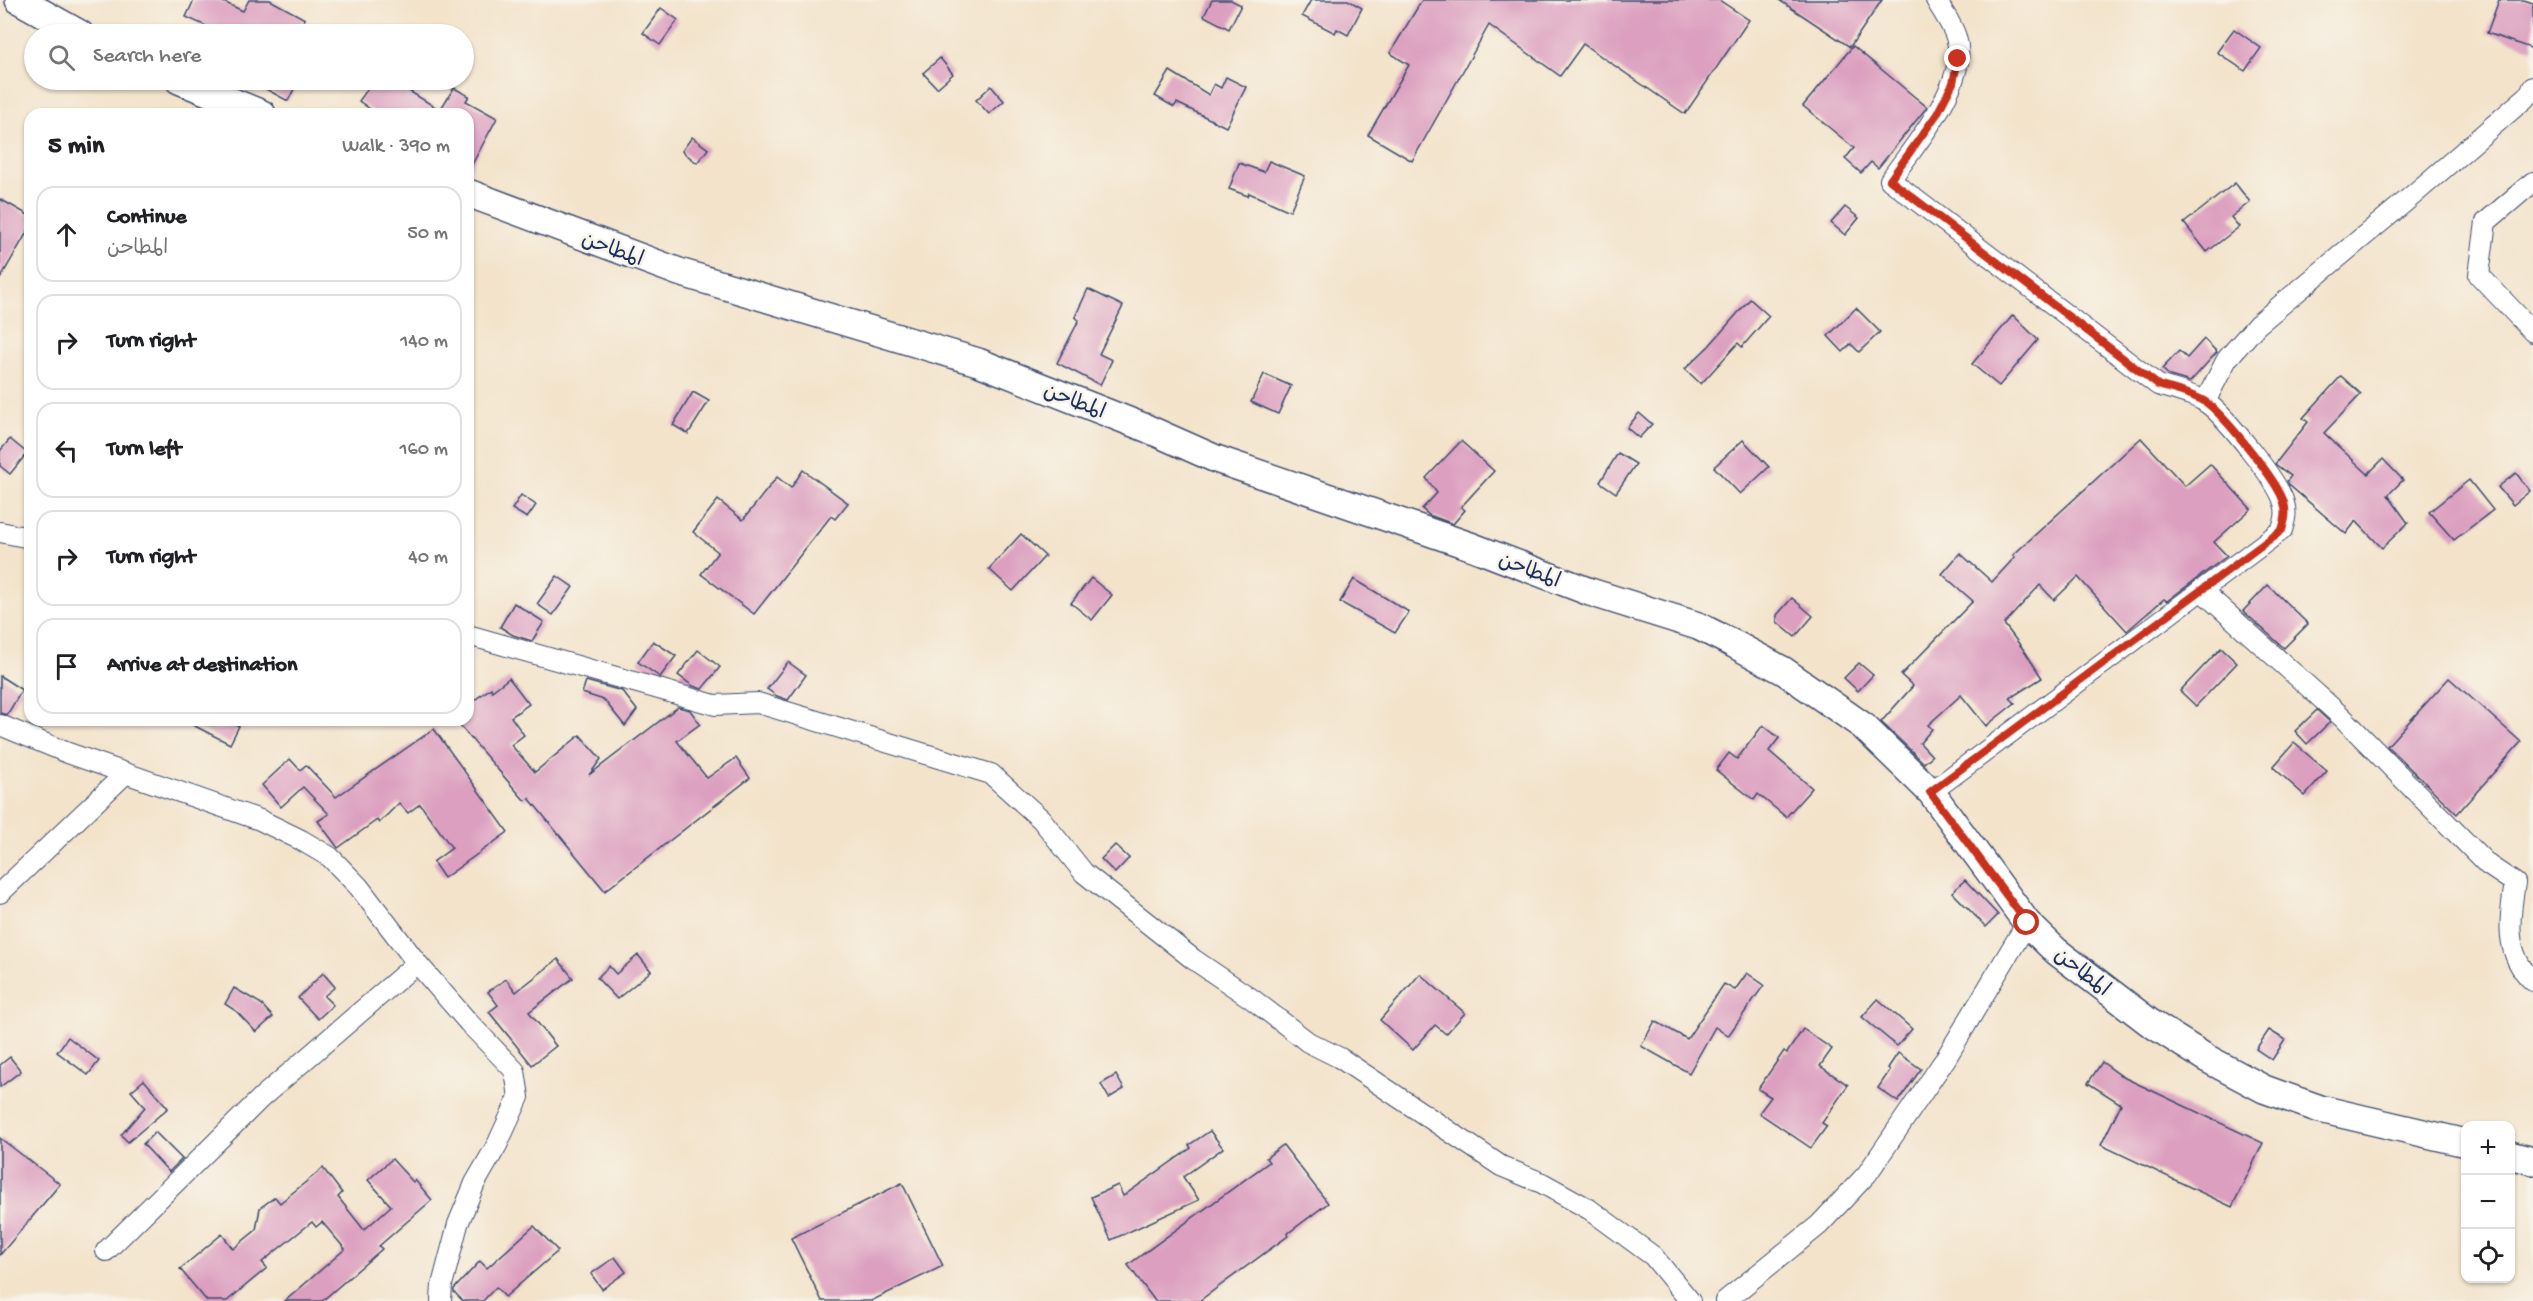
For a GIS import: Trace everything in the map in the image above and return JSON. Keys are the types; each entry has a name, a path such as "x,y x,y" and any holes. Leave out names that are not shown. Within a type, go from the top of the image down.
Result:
{"main road":[{"path":"19,0 62,24"},
{"path":"203,90 247,108"},
{"name":"المطاحن","path":"474,195 679,272 978,362 1146,428 1216,459 1473,547 1590,592 1698,626 1784,671 1863,726 1930,792 2027,923 2056,951 2149,1022 2206,1058 2264,1089 2320,1109 2461,1142"},
{"path":"2515,1156 2533,1161"}],"street":[{"path":"1930,792 2282,530 2287,515 2284,500 2270,477 2224,419 2205,402 2158,385 1890,180 1937,114 1953,83 1958,59 1957,37 1936,0"},
{"path":"2205,402 2227,359 2257,325 2406,201 2530,94 2533,87"},
{"path":"2533,182 2486,222 2479,275 2533,332"},
{"path":"0,532 24,537"},
{"path":"2201,590 2342,717 2488,865 2515,883 2511,904 2511,948 2521,970 2533,981"},
{"path":"474,637 715,705 758,703 991,774 1041,819 1084,873 1193,959 1252,999 1308,1042 1340,1058 1501,1166 1542,1183 1589,1209 1653,1256 1690,1301"},
{"path":"0,725 125,774 207,800 260,820 330,857 381,914 417,963 469,1023 515,1071 519,1097 497,1145 475,1183 459,1224 442,1285 441,1301"},
{"path":"0,893 125,774"},
{"path":"1725,1301 1819,1225 1867,1174 1946,1058 2027,923"},
{"path":"106,1251 262,1097 417,963"}],"building":[{"path":"194,0 219,0 243,11 249,0 270,0 305,19 302,24 202,24 186,17"},
{"path":"1212,0 1231,0 1241,5 1229,29 1204,16"},
{"path":"1311,0 1348,0 1362,8 1348,35 1337,29 1335,33 1302,16"},
{"path":"1422,0 1719,0 1749,20 1685,114 1583,44 1560,76 1489,25 1412,161 1368,135 1409,65 1390,53"},
{"path":"1779,0 1882,0 1850,47"},
{"path":"2499,0 2524,0 2533,3 2533,49 2487,33"},
{"path":"661,8 678,20 660,45 643,33"},
{"path":"2234,29 2261,48 2245,71 2217,52"},
{"path":"1853,46 1927,107 1878,168 1871,162 1861,173 1845,159 1854,148 1803,106"},
{"path":"940,58 953,74 937,88 923,73"},
{"path":"1170,71 1209,95 1214,84 1221,88 1226,77 1246,87 1226,127 1177,103 1174,107 1155,96"},
{"path":"991,86 1004,101 989,114 976,100"},
{"path":"268,90 294,90 288,101"},
{"path":"367,90 407,90 437,108 369,108 359,101"},
{"path":"453,90 458,90 469,96 466,101 497,118 474,161 474,108 441,108"},
{"path":"692,137 708,149 697,163 682,151"},
{"path":"1269,161 1305,176 1290,211 1249,193 1248,196 1229,189 1239,163 1264,172"},
{"path":"2235,183 2250,202 2231,217 2239,227 2207,252 2184,223"},
{"path":"0,199 24,213 24,237 0,279"},
{"path":"1845,207 1859,218 1845,235 1831,223"},
{"path":"1088,289 1123,306 1099,354 1112,360 1100,385 1057,363 1079,320 1075,317"},
{"path":"1750,299 1769,316 1742,347 1738,343 1701,384 1685,369 1709,346"},
{"path":"1856,308 1880,332 1859,352 1851,344 1843,352 1828,336"},
{"path":"2013,315 2038,340 1999,386 1972,364"},
{"path":"2204,339 2217,352 2190,382 2170,376 2162,369 2179,351 2187,358"},
{"path":"1264,374 1291,386 1278,414 1251,402"},
{"path":"2341,376 2361,394 2324,433 2368,474 2383,459 2403,480 2388,495 2408,523 2382,548 2356,521 2346,534 2289,485 2287,481 2291,476 2275,464 2308,422 2303,418"},
{"path":"693,392 709,401 688,434 673,425"},
{"path":"1639,413 1652,424 1639,438 1627,428"},
{"path":"2141,438 2185,486 2210,464 2251,509 2214,542 2227,556 2167,601 2164,599 2127,631 2078,577 2054,600 2040,585 2004,624 2042,678 2010,698 2015,703 1986,726 1961,695 1928,725 1932,729 1920,743 1932,756 1924,763 1881,722 1913,686 1901,675 1973,601 1942,574 1960,553 1992,582 2015,557 2013,555"},
{"path":"10,439 24,451 24,457 10,474 0,466 0,451"},
{"path":"1743,440 1769,467 1740,494 1714,467"},
{"path":"1461,441 1494,471 1461,507 1465,510 1453,524 1429,515 1422,509 1437,493 1426,478"},
{"path":"1618,453 1636,464 1616,493 1600,482"},
{"path":"803,470 848,503 835,519 831,516 754,614 701,574 718,552 693,532 718,500 743,520 777,477 791,488"},
{"path":"2516,473 2530,491 2513,505 2498,487"},
{"path":"2469,480 2493,510 2454,540 2429,512"},
{"path":"521,495 536,505 527,518 512,509"},
{"path":"1021,534 1045,556 1013,591 989,569"},
{"path":"557,576 573,587 553,615 537,604"},
{"path":"1091,578 1112,595 1092,620 1071,603"},
{"path":"1354,579 1409,612 1395,633 1340,602"},
{"path":"2268,585 2308,624 2284,648 2243,611"},
{"path":"1792,598 1813,616 1795,637 1777,622 1777,615"},
{"path":"514,603 544,622 532,641 513,635 500,627"},
{"path":"653,641 676,656 660,677 638,662"},
{"path":"2221,648 2237,663 2196,706 2180,691"},
{"path":"698,650 720,667 702,689 693,686 678,675"},
{"path":"788,662 806,675 788,700 767,689"},
{"path":"1859,663 1873,675 1858,691 1844,678"},
{"path":"0,676 22,690 7,715 0,713"},
{"path":"509,678 529,704 511,717 524,735 511,745 535,772 580,735 601,759 589,775 678,707 690,710 700,724 677,741 707,778 736,758 750,778 605,891 529,798 525,801 460,726 474,726 474,701 491,688 492,691"},
{"path":"2449,678 2521,742 2457,814 2387,746"},
{"path":"586,681 622,691 637,710 625,726 604,700 582,693"},
{"path":"2317,710 2330,722 2307,744 2295,731"},
{"path":"1763,725 1779,738 1769,751 1812,788 1786,817 1758,794 1754,800 1716,770 1729,753 1737,759"},
{"path":"195,726 239,726 230,744"},
{"path":"434,729 508,832 444,878 433,862 452,848 420,804 408,813 399,803 379,823 377,820 338,848 318,821 329,814 303,787 281,807 262,785 290,759 300,770 306,765 336,797"},
{"path":"2294,743 2327,771 2305,796 2273,767"},
{"path":"1115,845 1129,858 1115,873 1101,859"},
{"path":"1965,880 1998,915 1986,927 1952,892"},
{"path":"638,955 651,971 617,999 597,978 609,966 616,974"},
{"path":"558,959 573,978 529,1012 556,1046 532,1065 489,1012 498,1005 488,992 506,979 516,992"},
{"path":"323,973 335,987 324,996 333,1005 318,1019 298,998"},
{"path":"1747,973 1764,985 1728,1036 1715,1027 1689,1073 1641,1046 1655,1021 1687,1039 1724,984 1735,990"},
{"path":"1420,974 1465,1013 1446,1034 1435,1025 1413,1050 1380,1020"},
{"path":"234,988 260,1003 273,1017 256,1032 236,1011 225,1004"},
{"path":"1878,999 1912,1029 1897,1046 1862,1017"},
{"path":"1803,1029 1832,1049 1820,1066 1848,1085 1822,1123 1827,1126 1811,1148 1759,1113 1771,1097 1758,1089 1784,1051 1787,1053"},
{"path":"2269,1030 2285,1040 2272,1060 2256,1049"},
{"path":"68,1037 99,1061 88,1075 57,1052"},
{"path":"1898,1053 1921,1069 1898,1102 1878,1088"},
{"path":"10,1057 21,1071 0,1087 0,1065"},
{"path":"2102,1062 2123,1077 2263,1143 2232,1207 2101,1145 2121,1104 2088,1083"},
{"path":"1116,1075 1124,1089 1109,1098 1101,1084"},
{"path":"144,1080 168,1108 128,1142 121,1135 145,1107 131,1091"},
{"path":"1210,1131 1223,1148 1183,1177 1199,1200 1111,1240 1091,1197 1118,1185 1123,1196 1191,1148 1189,1145"},
{"path":"155,1132 182,1159 169,1172 143,1144"},
{"path":"0,1138 60,1184 0,1255"},
{"path":"1283,1145 1328,1203 1287,1234 1288,1236 1199,1301 1155,1301 1128,1265 1269,1162 1266,1158"},
{"path":"392,1159 432,1200 379,1246 382,1249 322,1301 285,1301 345,1249 322,1222 316,1227 312,1222 262,1262 267,1268 227,1301 207,1301 180,1269 222,1234 233,1249 256,1230 260,1208 275,1197 280,1203 323,1168 342,1193 338,1197 364,1230 391,1206 368,1180"},
{"path":"902,1183 943,1266 871,1301 822,1301 791,1238"},
{"path":"534,1226 558,1251 505,1297 496,1287 483,1301 463,1301 454,1292 454,1289 480,1261 487,1268"},
{"path":"615,1257 626,1272 602,1289 591,1274"}],"route":[{"path":"1958,59 1953,83 1937,114 1890,180 2158,385 2205,402 2224,419 2270,477 2284,500 2287,515 2282,530 1930,792 2027,923"}]}
